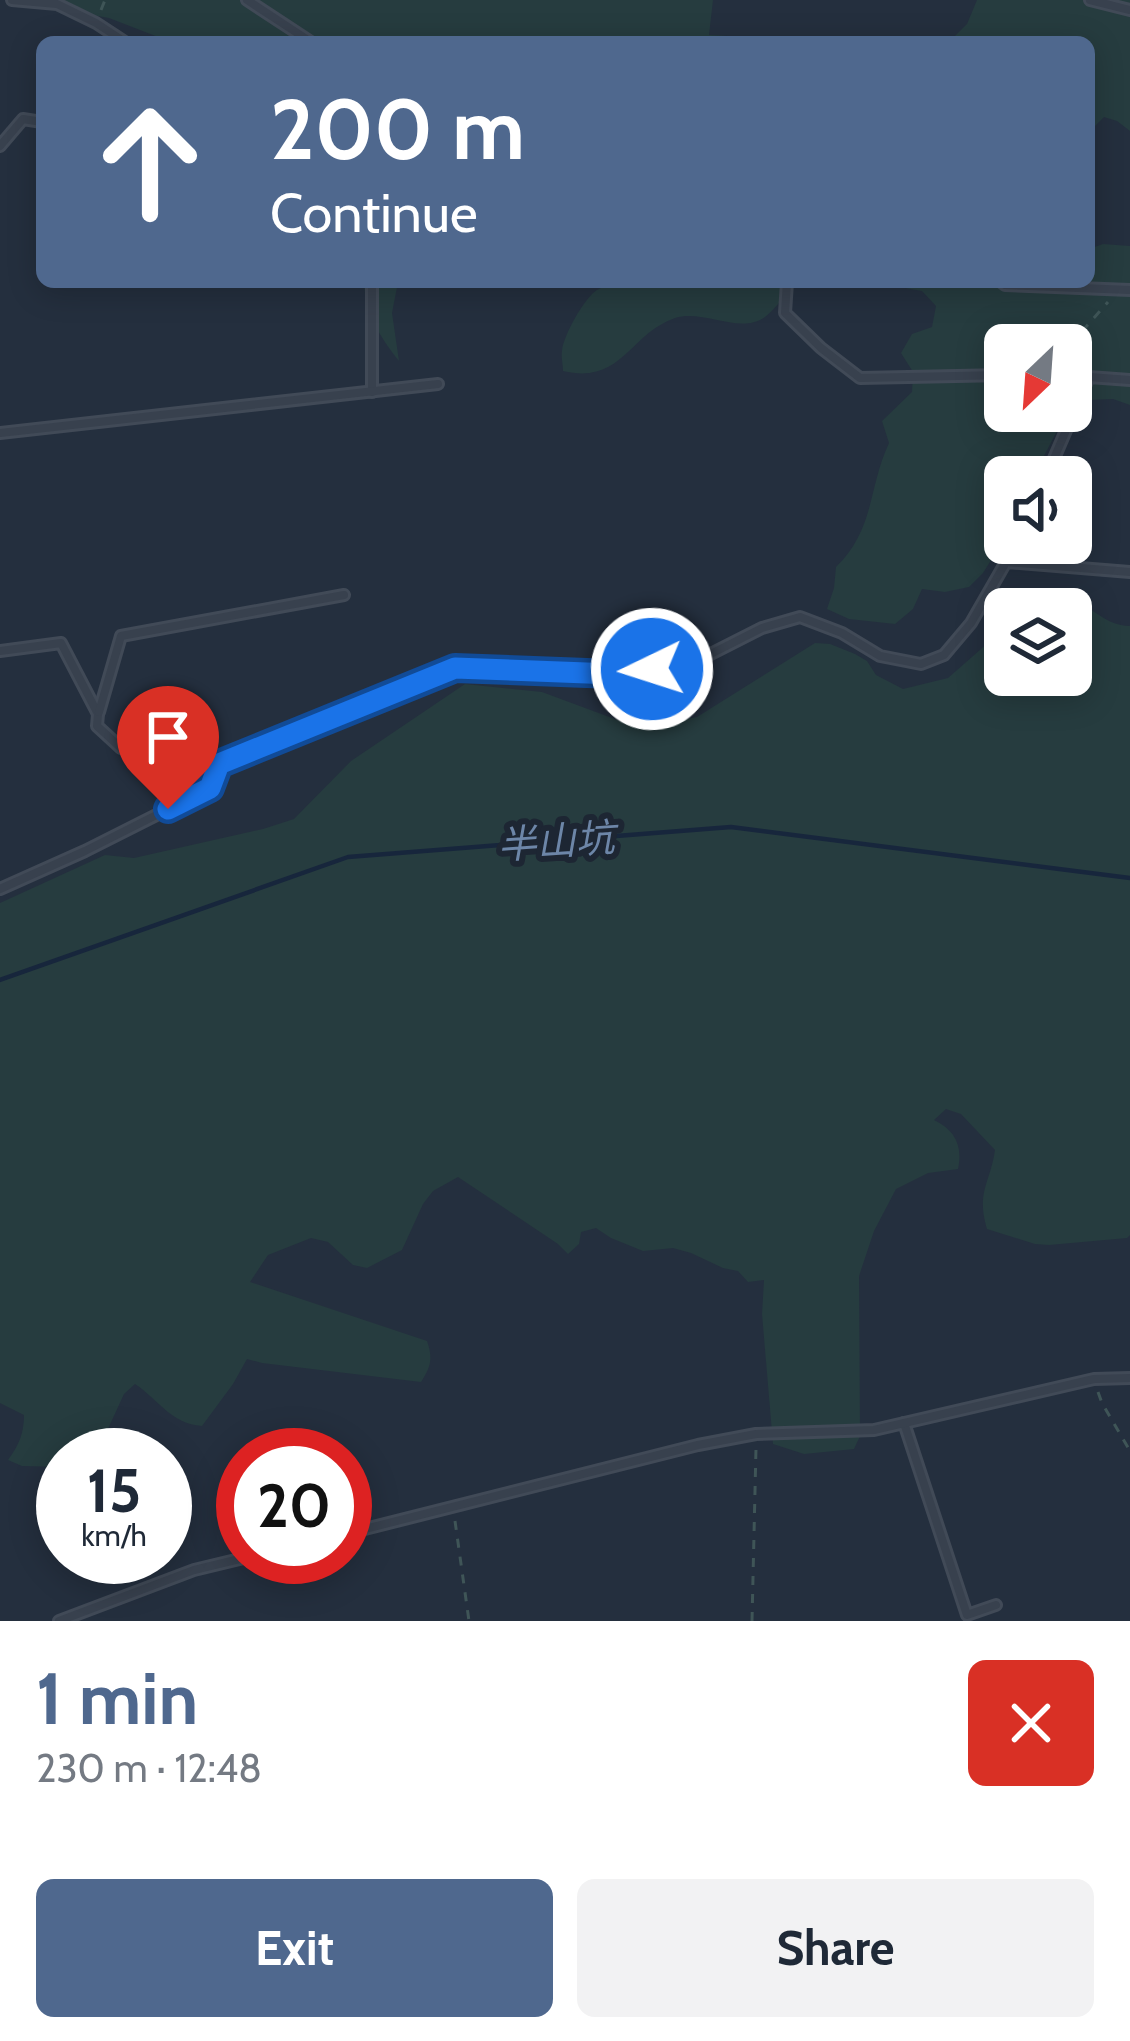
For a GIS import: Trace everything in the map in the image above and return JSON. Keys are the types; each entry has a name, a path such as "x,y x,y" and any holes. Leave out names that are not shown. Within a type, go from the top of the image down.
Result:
{"lane":[{"path":"12,0 57,4 116,36"},
{"path":"247,0 302,36"},
{"path":"1090,0 1130,10"},
{"path":"0,146 23,119 36,121"},
{"path":"371,392 372,288"},
{"path":"787,288 785,313 860,378 984,375"},
{"path":"1085,288 1125,290"},
{"path":"1055,456 1089,377 1130,380"},
{"path":"0,433 438,384"},
{"path":"344,595 122,636 97,726 121,748 165,765 219,764 455,668 613,674 691,664 762,628 800,617 842,633 880,656 921,664 944,655 971,622 1005,564"},
{"path":"1031,564 1130,572"},
{"path":"0,652 61,643 98,714"},
{"path":"0,889 210,788 219,764"},
{"path":"372,1528 698,1445 756,1434 874,1430 1094,1379 1130,1378"},
{"path":"904,1423 967,1616 996,1605"},
{"path":"59,1621 216,1565"}],"path":[{"path":"1091,324 1125,290"},
{"path":"1094,1379 1130,1451"},
{"path":"752,1621 756,1434"},
{"path":"453,1508 469,1621"}],"green space":[{"path":"6,0 713,0 709,35 727,36 156,36 109,18"},
{"path":"977,0 1130,0 1130,131 1104,117 1095,126 1095,36 955,36 967,24"},
{"path":"1130,246 1130,405 1113,399 1092,400 1092,324 984,324 984,432 1056,432 1044,456 984,456 984,564 989,564 969,587 945,592 922,589 913,609 895,624 849,619 827,609 836,567 864,523 889,443 882,421 912,392 913,372 901,353 912,334 932,327 936,306 922,291 905,288 1095,288 1095,247"},
{"path":"365,288 397,288 392,313 399,361 375,324"},
{"path":"791,288 769,314 755,322 675,318 659,325 612,365 583,373 563,371 566,336 597,290"},
{"path":"1092,610 1111,622 1130,626 1127,1238 1049,1245 987,1229 983,1197 995,1150 961,1114 946,1109 934,1120 956,1140 958,1169 928,1173 896,1189 874,1231 859,1276 860,1436 854,1449 804,1454 773,1444 762,1314 764,1280 748,1282 738,1271 673,1248 643,1251 596,1228 581,1232 579,1244 568,1254 458,1177 433,1191 423,1204 402,1250 367,1268 353,1265 328,1242 311,1238 268,1255 250,1282 427,1341 430,1362 421,1382 247,1359 202,1426 174,1416 135,1384 124,1394 108,1428 36,1428 36,1466 8,1460 20,1439 24,1415 0,1403 0,903 105,855 134,858 294,819 351,761 465,684 542,692 639,728 697,717 815,643 855,654 876,675 903,689 948,678 984,646 984,696 1092,696"}],"waterway":[{"name":"半山坑","path":"0,980 348,857 731,827 1130,878"}],"route":[{"path":"168,809 210,788 219,764 455,668 613,674 652,669"}]}
